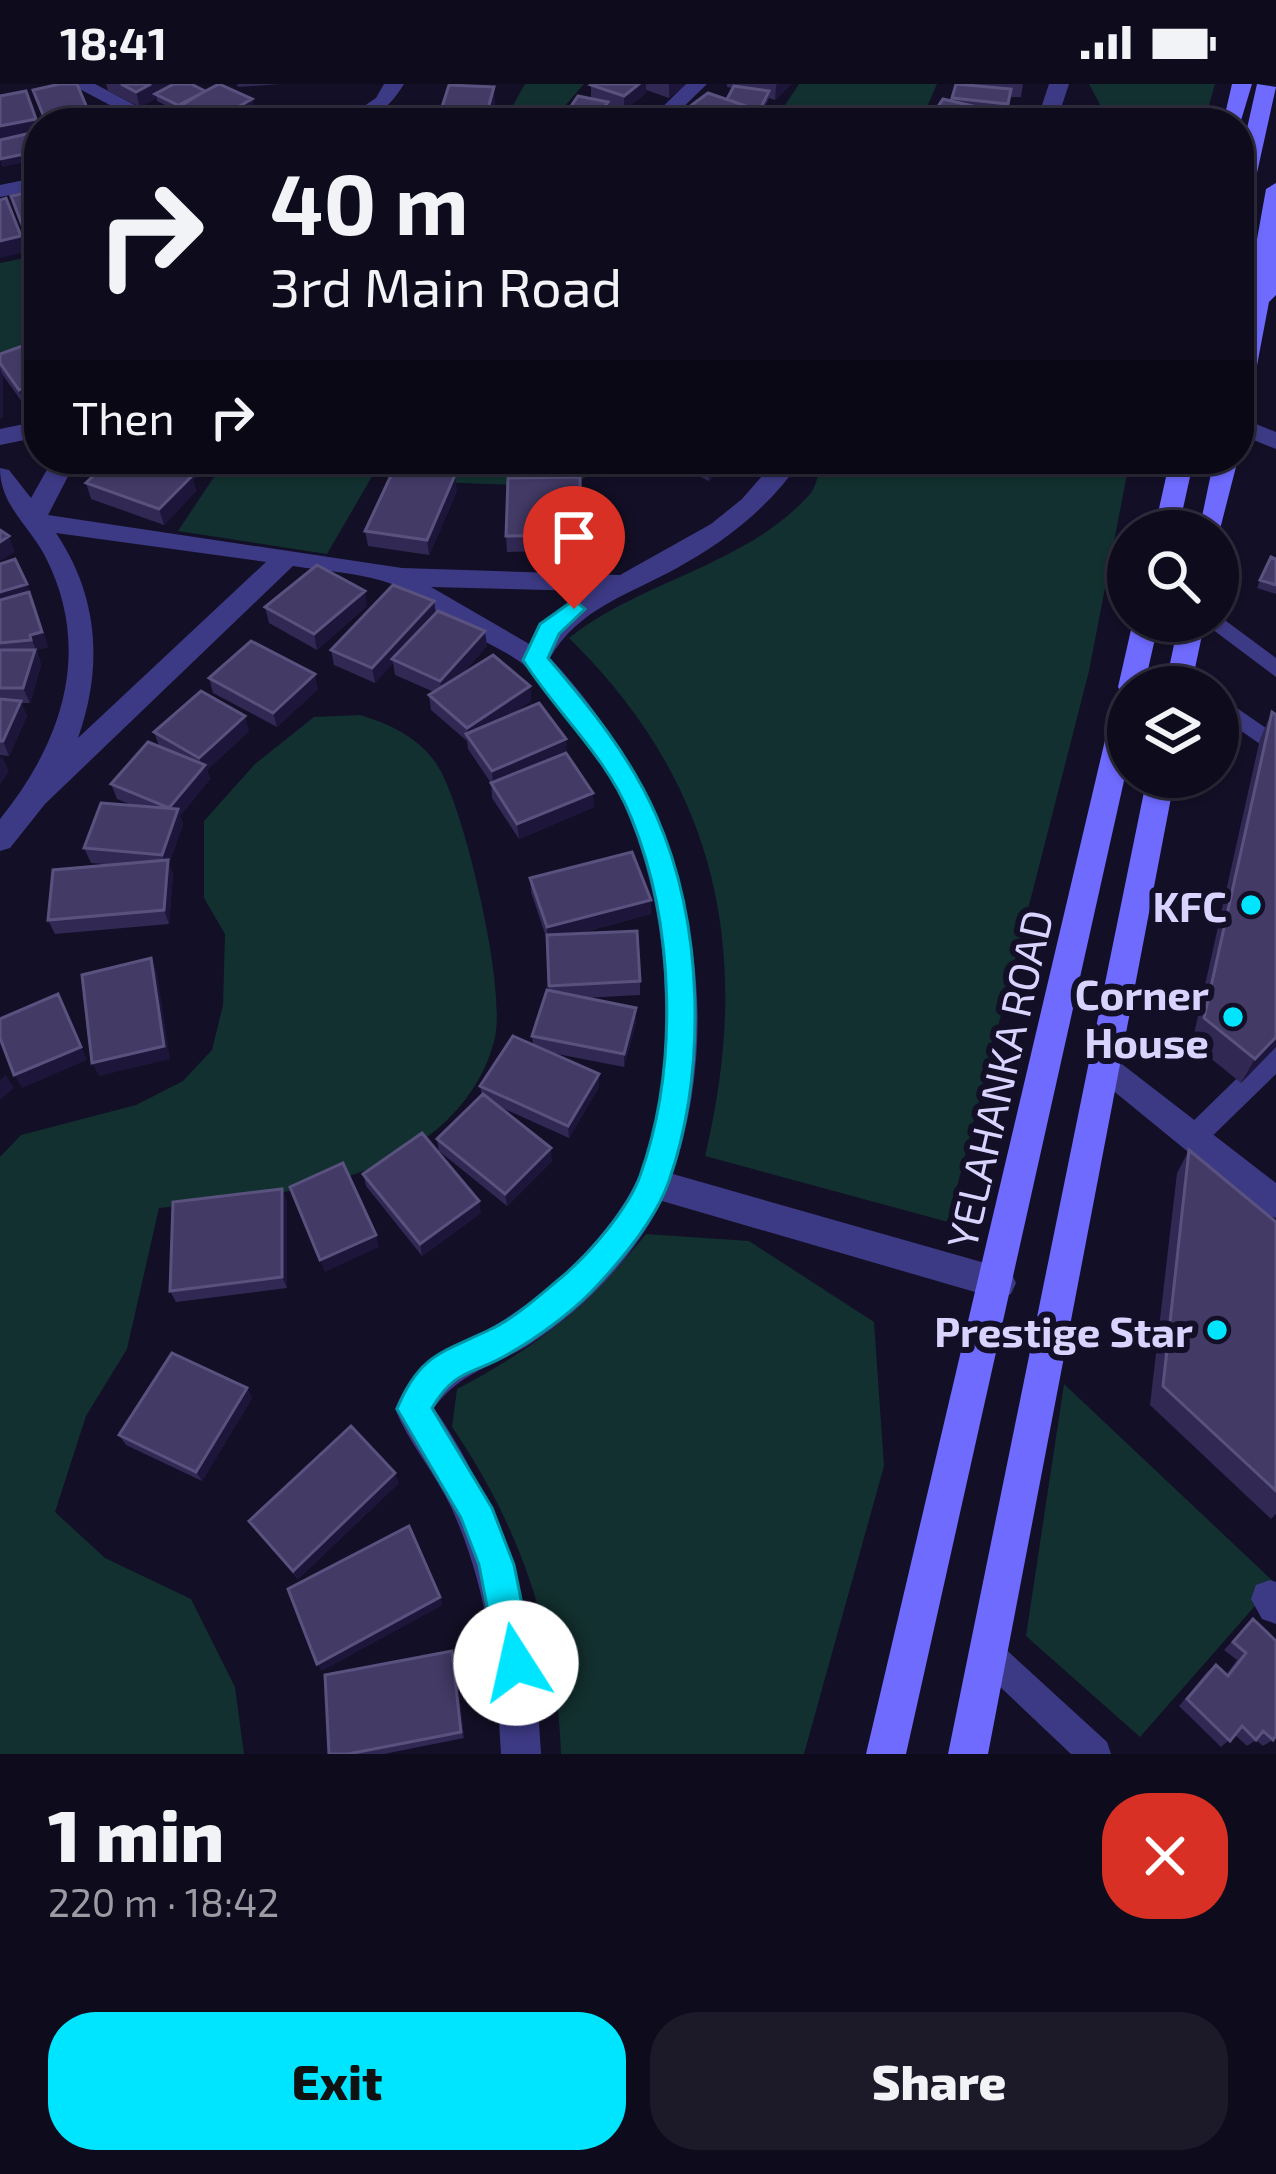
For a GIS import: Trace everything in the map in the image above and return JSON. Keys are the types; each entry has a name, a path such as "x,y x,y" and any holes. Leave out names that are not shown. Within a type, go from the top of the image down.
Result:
{"main road":[{"path":"1254,142 1267,84"},
{"path":"1254,341 1267,292 1276,189"},
{"path":"1171,510 1179,474"},
{"path":"1215,510 1223,474"},
{"name":"YELAHANKA ROAD","path":"886,1754 999,1282 1107,796"},
{"path":"968,1754 1157,798"}],"street":[{"path":"373,108 394,84"},
{"path":"672,108 697,84"},
{"path":"75,86 125,108"},
{"path":"35,522 57,474"},
{"path":"536,660 549,630 574,609 732,522 776,474"},
{"path":"0,476 35,522 73,586 84,661 70,727 35,796"},
{"path":"35,522 288,556 402,577 624,583"},
{"path":"0,839 35,796 288,556"},
{"path":"402,577 438,606 536,660 568,694 623,772 650,832 672,911 679,962 678,1068 653,1183 636,1213 578,1284 498,1343 469,1351 434,1373 413,1409 447,1455 497,1565 512,1629 521,1754"},
{"path":"1105,1065 1276,1203"},
{"path":"653,1183 999,1282"}],"lane":[{"path":"1239,640 1276,669"},
{"path":"1239,719 1276,747"},
{"path":"1193,1138 1276,1057"},
{"path":"989,1655 1095,1754"}],"green space":[{"path":"525,84 584,84 563,108 511,108"},
{"path":"799,84 937,84 927,108 783,108"},
{"path":"1089,84 1215,84 1208,108 1102,108"},
{"path":"24,258 24,347 0,356 0,263"},
{"path":"216,474 373,474 327,554 178,531"},
{"path":"381,474 591,474 568,487 433,482"},
{"path":"818,474 1127,474 1120,510 1107,510 1107,578 1089,671 948,1222 705,1156 719,1082 725,1011 723,943 711,877 691,814 660,753 620,694 569,638 628,601 756,539 812,491"},
{"path":"360,715 416,742 433,759 450,793 472,862 489,943 497,1013 492,1049 476,1084 453,1114 415,1146 382,1163 309,1187 159,1208 127,1349 86,1416 55,1512 105,1558 191,1599 235,1687 244,1754 0,1754 0,1157 21,1135 136,1105 183,1081 212,1050 223,1005 225,934 204,898 204,821 255,764 314,717"},
{"path":"646,1234 749,1241 874,1322 884,1466 804,1754 561,1754 552,1666 530,1583 497,1503 452,1427 457,1389 560,1322"},
{"path":"1064,1384 1275,1583 1140,1737 1026,1636"}],"building":[{"path":"77,84 87,108 40,108 33,90"},
{"path":"121,84 151,84 136,92"},
{"path":"174,84 191,84 205,91 180,106 155,94"},
{"path":"219,84 252,99 236,108 179,105"},
{"path":"593,84 639,84 624,96"},
{"path":"956,84 1011,89 1008,104 952,98"},
{"path":"449,85 494,87 488,108 442,107"},
{"path":"734,86 769,91 760,108 727,99"},
{"path":"26,91 32,108 24,108 24,121 0,126 0,96"},
{"path":"708,93 752,108 692,108"},
{"path":"578,96 608,102 604,108 570,108"},
{"path":"943,99 981,108 937,108"},
{"path":"24,135 24,154 0,159 0,140"},
{"path":"24,193 24,230 11,196"},
{"path":"6,198 21,236 0,241 0,200"},
{"path":"24,345 24,388 19,390 0,363 0,354"},
{"path":"95,474 192,476 159,509 86,483"},
{"path":"392,474 455,475 427,540 365,531"},
{"path":"580,477 581,535 506,536 508,478"},
{"path":"1271,557 1276,559 1276,585 1260,580"},
{"path":"15,559 27,584 0,592 0,564"},
{"path":"317,565 365,591 314,634 265,607"},
{"path":"393,585 434,601 372,668 331,650"},
{"path":"29,592 42,632 30,635 31,640 0,643 0,600"},
{"path":"438,611 485,631 440,681 392,659"},
{"path":"251,641 315,674 273,713 209,678"},
{"path":"0,650 35,650 23,688 0,688"},
{"path":"493,655 530,686 467,728 429,695"},
{"path":"201,691 245,716 199,758 154,732"},
{"path":"0,699 21,701 3,741 0,741"},
{"path":"539,703 566,739 492,771 466,734"},
{"path":"1272,712 1276,715 1276,1037 1255,1059 1204,1018"},
{"path":"148,742 205,765 169,808 111,784"},
{"path":"566,753 593,793 517,824 491,783"},
{"path":"101,803 178,809 162,855 84,848"},
{"path":"632,852 651,900 547,927 530,878"},
{"path":"168,860 164,910 48,920 53,870"},
{"path":"637,931 640,981 549,986 547,935"},
{"path":"151,958 164,1046 92,1063 82,975"},
{"path":"547,990 636,1008 624,1054 532,1036"},
{"path":"58,994 81,1047 14,1075 0,1038 0,1019"},
{"path":"513,1036 599,1074 568,1126 480,1086"},
{"path":"483,1094 551,1148 505,1194 437,1139"},
{"path":"422,1133 479,1201 420,1244 363,1174"},
{"name":"Prestige Star","path":"1189,1150 1276,1222 1276,1491 1163,1386"},
{"path":"343,1163 376,1235 320,1260 290,1187"},
{"path":"282,1189 282,1277 170,1291 173,1202"},
{"path":"172,1353 247,1388 196,1472 119,1435"},
{"path":"351,1426 395,1473 293,1571 249,1521"},
{"path":"409,1526 440,1597 317,1664 288,1589"},
{"path":"1253,1619 1276,1641 1276,1735 1273,1740 1263,1731 1256,1740 1242,1726 1230,1741 1187,1699 1216,1665 1228,1676 1246,1653 1233,1642"},
{"path":"452,1651 461,1732 329,1754 325,1675"}],"place":[{"name":"KFC","path":"1251,905"},
{"name":"Corner House","path":"1233,1017"},
{"name":"Prestige Star","path":"1217,1330"}],"route":[{"path":"516,1663 497,1565 475,1508 447,1455 413,1409 434,1373 469,1351 498,1343 578,1284 636,1213 653,1183 669,1125 681,1014 672,911 644,817 597,732 536,660 549,630 574,609"}]}
